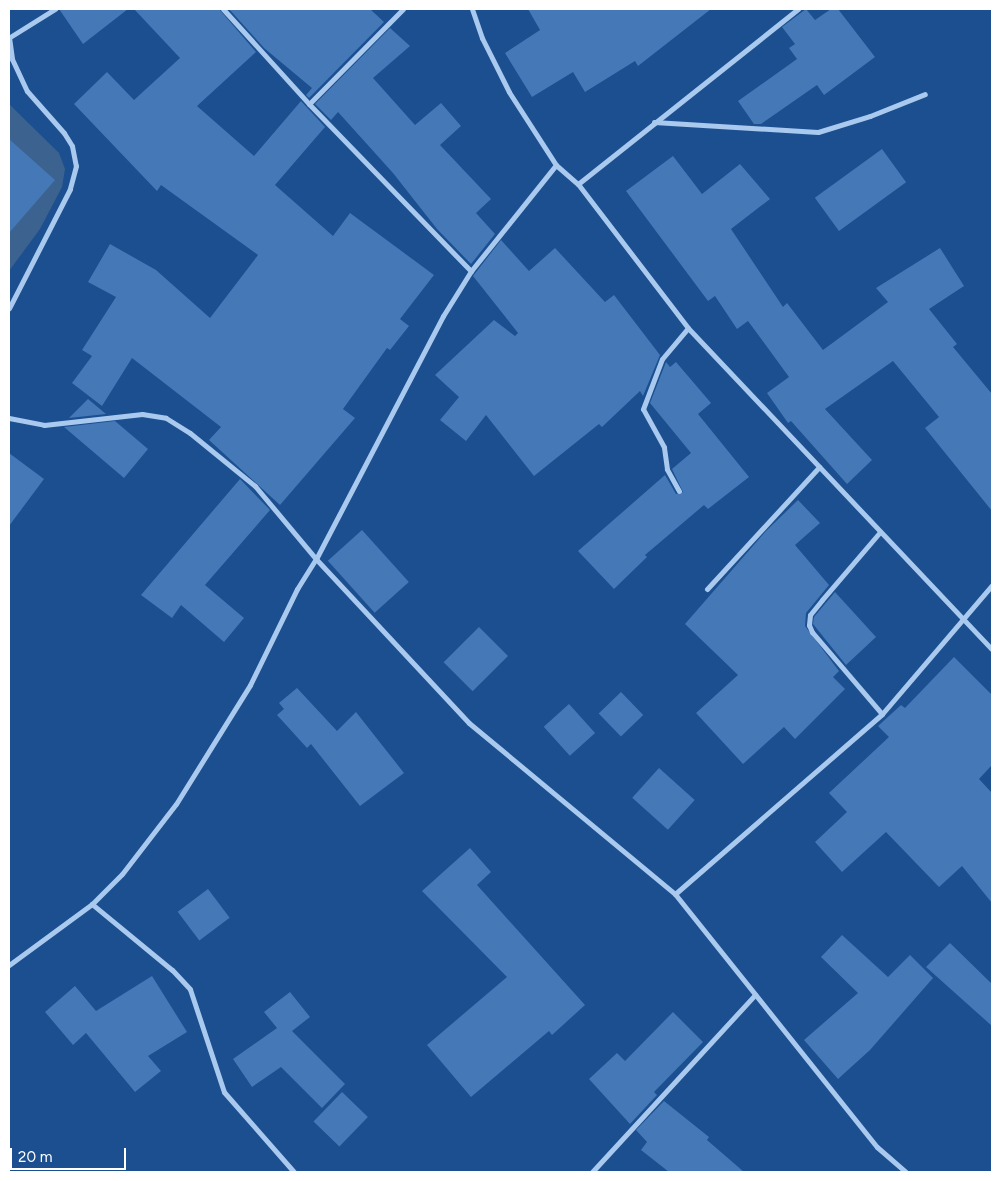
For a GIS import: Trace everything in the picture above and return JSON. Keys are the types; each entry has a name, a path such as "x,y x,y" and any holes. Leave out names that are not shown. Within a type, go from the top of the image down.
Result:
{"street":[{"path":"9,308 70,189 76,166 72,146 64,133 27,91 12,59 9,37 55,9"},
{"path":"223,9 309,104 471,271"},
{"path":"309,104 403,9"},
{"path":"472,9 482,38 508,92 556,164 578,184 688,328 992,649"},
{"path":"578,184 798,9"},
{"path":"654,122 818,132 925,94"},
{"path":"9,965 92,904 122,874 176,804 250,685 297,589 316,559 443,316 471,271 556,164"},
{"path":"679,491 667,469 664,447 643,409 662,359 688,328"},
{"path":"9,418 44,425 142,414 166,418 190,433 255,486 316,559 469,723 675,894 877,1147 906,1172"},
{"path":"707,589 818,466"},
{"path":"880,532 810,615 809,625 812,632 882,714"},
{"path":"675,894 882,714 992,585"},
{"path":"92,904 172,970 190,989 224,1092 294,1172"},
{"path":"592,1172 755,995"}],"water":[{"path":"9,104 59,153 65,169 62,187 40,229 9,271"}],"building":[{"path":"59,9 128,9 83,44"},
{"path":"134,9 219,9 256,52 197,106 254,156 301,101 325,127 275,185 333,236 350,213 434,275 400,319 409,326 390,350 387,348 343,409 355,418 280,505 209,440 221,427 132,358 102,406 72,383 92,356 82,350 116,297 88,282 110,244 156,270 210,318 258,255 161,185 157,191 74,104 107,72 134,100 180,58"},
{"path":"229,9 370,9 384,22 309,98 306,95 312,88 264,48"},
{"path":"528,9 711,9 638,66 635,61 585,92 573,72 532,97 505,53 540,30"},
{"path":"806,9 815,20 831,9 838,9 875,57 824,95 817,85 761,124 754,124 738,101 797,59 789,48 795,44 782,27"},
{"path":"390,28 410,46 373,78 415,125 441,103 461,126 440,145 491,199 476,213 495,234 471,264 437,229 393,173 338,112 331,120 315,104"},
{"path":"9,139 55,180 9,233"},
{"path":"882,149 906,182 839,231 815,198"},
{"path":"673,156 702,194 740,164 770,199 731,229 783,307 787,303 823,350 888,302 876,288 940,248 964,286 929,309 957,344 953,347 992,394 992,511 925,428 939,417 893,361 825,409 872,460 847,484 791,421 788,423 767,393 789,377 748,321 737,329 715,296 708,301 626,191"},
{"path":"501,240 529,271 555,248 605,302 614,295 660,355 643,396 640,391 602,427 599,424 534,476 486,415 466,441 440,420 459,397 435,375 494,320 515,336 518,333 473,276"},
{"path":"666,362 670,367 676,362 711,403 698,414 749,477 708,509 704,505 645,555 647,557 614,589 578,551 665,475 676,494 683,492 672,469 691,453 650,403"},
{"path":"88,399 106,414 69,418"},
{"path":"115,421 148,449 124,478 64,427"},
{"path":"9,453 44,479 9,526"},
{"path":"240,479 270,510 205,585 244,618 224,642 181,605 172,618 141,595"},
{"path":"798,500 820,523 795,545 829,585 806,613 805,626 839,671 833,677 845,689 795,739 784,727 743,764 696,713 738,675 685,624 766,531"},
{"path":"362,530 409,582 375,613 328,561"},
{"path":"835,592 876,637 846,665 813,624 814,617"},
{"path":"479,627 508,656 473,691 444,662"},
{"path":"954,657 992,695 992,765 979,779 992,793 992,903 962,866 939,887 886,832 842,872 815,842 847,812 829,793 889,737 878,726 901,705 905,708"},
{"path":"297,688 337,731 356,712 404,773 360,806 311,744 307,748 277,715 284,709 279,703"},
{"path":"621,692 643,715 621,737 599,714"},
{"path":"569,704 595,733 570,756 544,727"},
{"path":"659,768 695,800 668,830 632,798"},
{"path":"470,848 491,872 477,885 585,1005 552,1035 549,1031 471,1097 427,1045 507,977 422,891"},
{"path":"208,889 230,918 199,941 178,912"},
{"path":"842,935 888,977 910,955 933,978 870,1050 838,1079 804,1040 858,993 821,957"},
{"path":"950,943 992,984 992,1026 926,967"},
{"path":"152,976 187,1032 148,1056 161,1071 135,1092 86,1033 73,1045 45,1012 75,986 96,1011"},
{"path":"290,992 310,1017 292,1031 345,1084 322,1108 281,1067 252,1087 233,1059 277,1028 264,1012"},
{"path":"673,1012 703,1042 654,1092 657,1095 630,1124 589,1079 617,1053 625,1061"},
{"path":"342,1092 368,1117 339,1147 314,1121"},
{"path":"664,1101 709,1137 707,1140 744,1172 669,1172 641,1150 647,1142 636,1130"}]}
